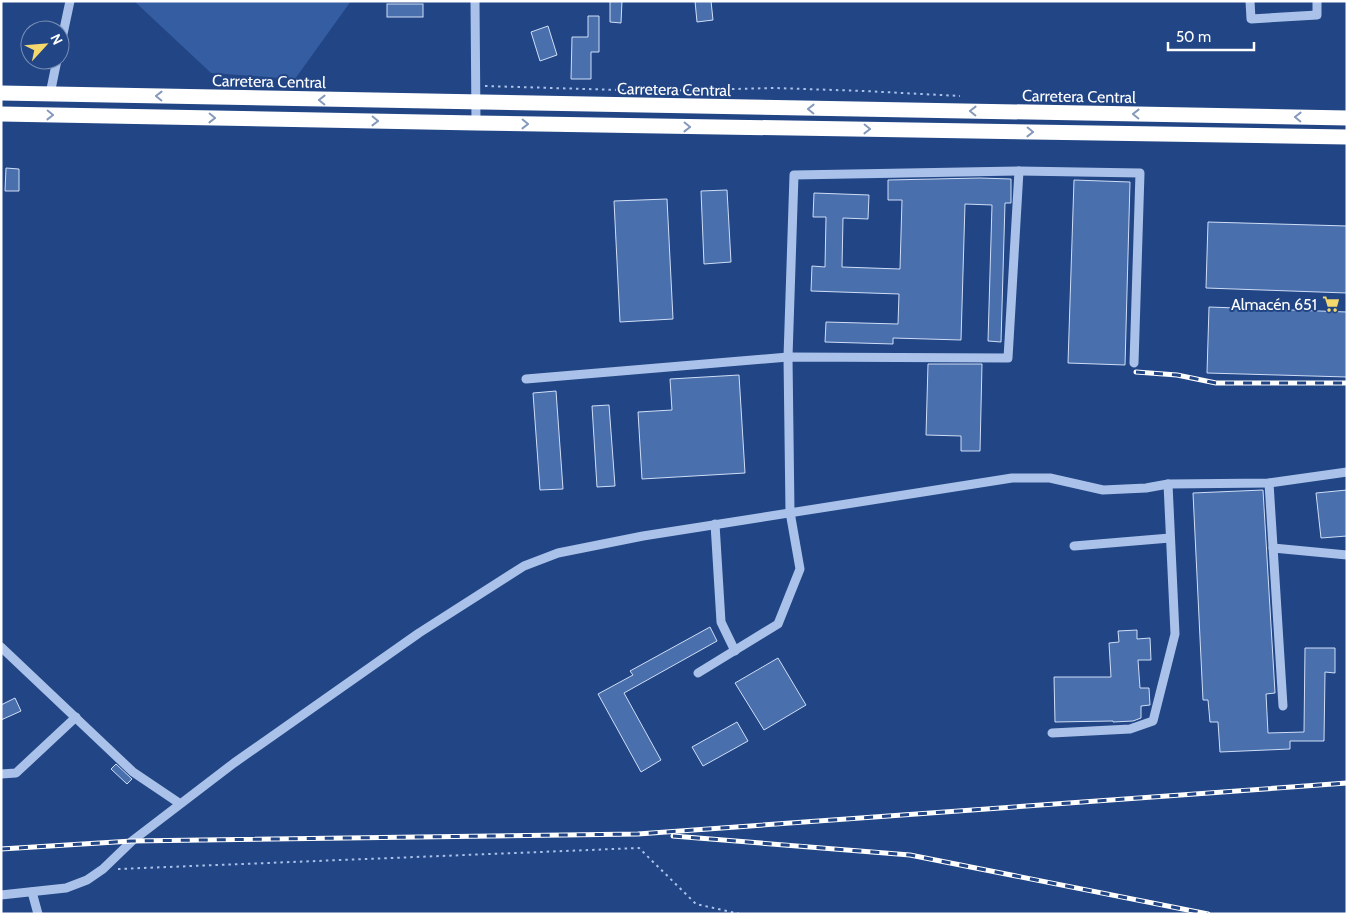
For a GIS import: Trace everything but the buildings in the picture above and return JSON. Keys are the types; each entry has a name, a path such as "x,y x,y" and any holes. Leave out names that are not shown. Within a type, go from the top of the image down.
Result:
{"highway":[{"name":"Carretera Central","path":"1,93 1347,118"},
{"path":"1,114 1347,136"}],"street":[{"path":"66,20 70,1"},
{"path":"475,1 476,123"},
{"path":"1250,1 1251,19 1317,15 1317,1"},
{"path":"50,94 56,70"},
{"path":"526,379 788,357 1008,358 1019,171"},
{"path":"698,673 778,624 800,569 790,512 788,357 794,175 1019,171 1140,173 1134,363"},
{"path":"1,895 66,888 87,880 103,869 132,841 179,803 234,762 419,633 524,566 558,553 715,524 1012,478 1050,478 1103,490 1146,488 1168,484 1268,483 1347,472"},
{"path":"1268,483 1283,706"},
{"path":"1052,733 1130,729 1153,721 1175,634 1168,484"},
{"path":"715,524 721,622 735,651"},
{"path":"1074,546 1170,538"},
{"path":"1273,548 1347,555"},
{"path":"1,647 133,772 179,803"},
{"path":"1,774 16,773 76,717"},
{"path":"32,892 38,914"}],"path":[{"path":"475,86 653,91 775,88 960,96"},
{"path":"103,869 640,848 696,904 740,914"}],"shaded area":[{"path":"134,1 351,1 295,79 211,73"}],"railway":[{"path":"1136,372 1177,375 1216,383 1347,383"},
{"path":"1,849 132,841 638,834 1347,783"},
{"path":"673,836 910,855 1208,914"}],"place":[{"name":"Almacén 651","path":"1331,304"}]}
